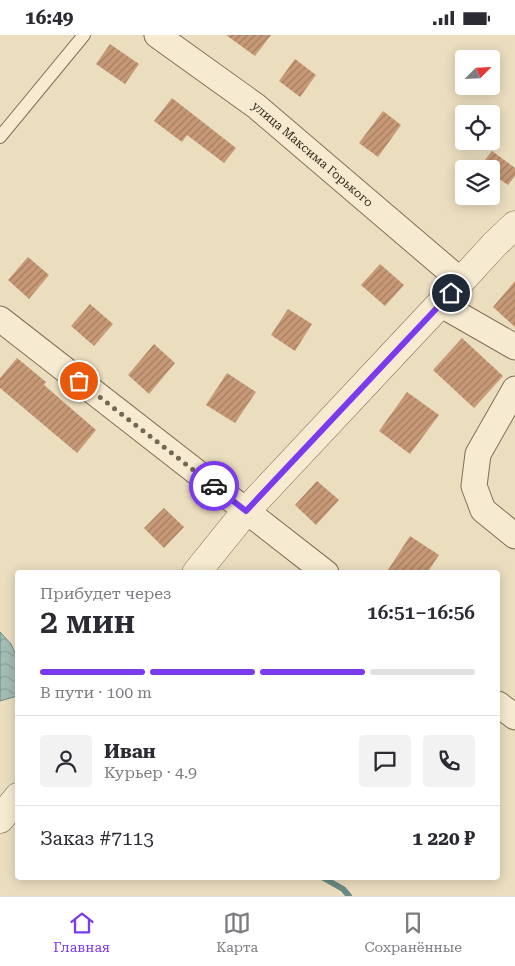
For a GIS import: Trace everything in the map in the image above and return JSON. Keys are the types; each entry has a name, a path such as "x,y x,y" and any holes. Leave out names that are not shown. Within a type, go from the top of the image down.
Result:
{"street":[{"name":"улица Максима Горького","path":"157,35 256,106 461,281"},
{"path":"198,570 246,511 494,245 515,225"},
{"path":"440,304 515,347"},
{"path":"0,319 322,570"},
{"path":"515,389 478,454 474,486 483,510 515,536"},
{"path":"500,705 515,717"},
{"path":"0,819 15,801"}],"lane":[{"path":"0,137 84,35"}],"water":[{"path":"0,632 11,644 15,653 15,697 0,701"}],"building":[{"path":"226,35 271,35 255,56"},
{"path":"110,44 139,64 125,84 96,64"},
{"path":"295,59 316,75 300,97 279,81"},
{"path":"172,98 236,148 224,163 187,135 182,142 154,121"},
{"path":"383,111 401,125 378,157 359,143"},
{"path":"492,151 515,168 515,176 508,185 500,179 500,160 485,160"},
{"path":"28,257 49,275 29,299 8,280"},
{"path":"380,264 404,285 385,306 361,285"},
{"path":"515,281 515,327 493,307"},
{"path":"90,304 113,324 94,346 71,326"},
{"path":"288,309 312,324 295,351 271,335"},
{"path":"462,338 503,376 474,408 433,370"},
{"path":"154,344 175,363 149,394 128,375"},
{"path":"17,358 46,382 44,385 96,430 77,453 0,388 0,378"},
{"path":"227,373 256,392 235,423 206,405"},
{"path":"407,392 439,415 410,454 379,431"},
{"path":"317,481 339,500 316,525 295,505"},
{"path":"164,508 184,527 164,548 144,528"},
{"path":"410,536 439,555 429,570 388,570"}],"waterway":[{"path":"327,880 343,889 349,896"}],"way so far":[{"path":"79,381 214,486"}],"route":[{"path":"214,486 246,511 451,293"}]}
